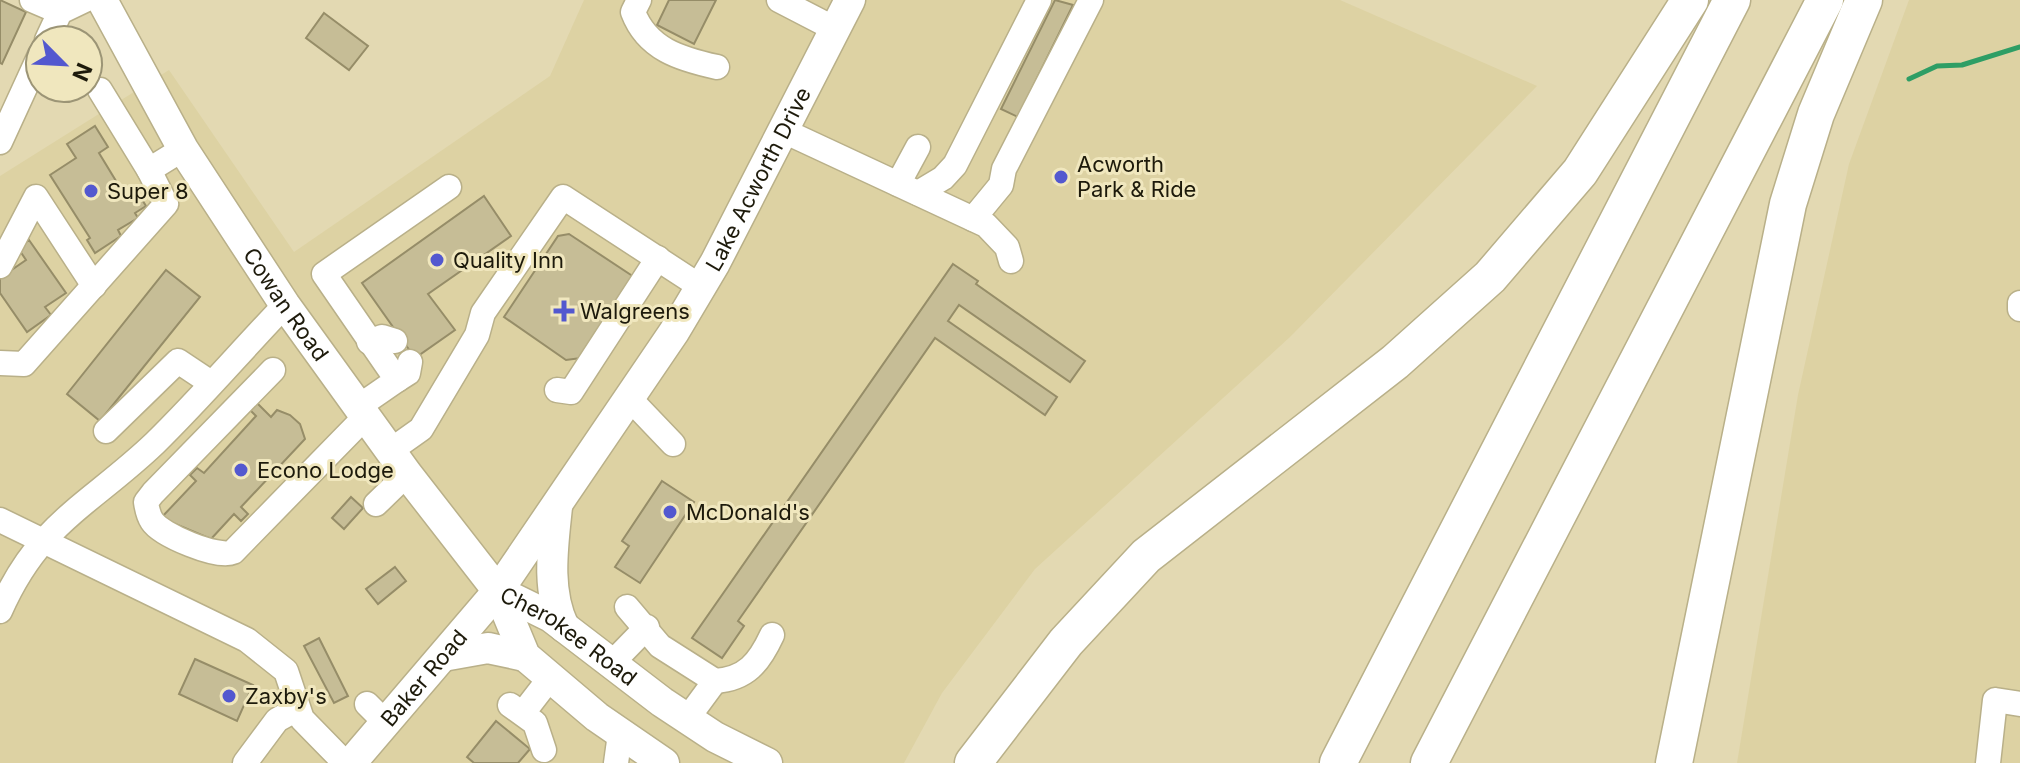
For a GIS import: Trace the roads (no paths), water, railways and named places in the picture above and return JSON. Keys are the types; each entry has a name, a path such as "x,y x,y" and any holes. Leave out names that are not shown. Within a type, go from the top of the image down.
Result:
{"highway":[{"path":"978,760 1066,642 1146,556 1395,362 1490,277 1580,172 1690,0"},
{"path":"1338,763 1732,0"},
{"path":"1429,763 1825,0"},
{"path":"1674,763 1788,204 1811,129 1864,0"}],"main road":[{"name":"Cowan Road","path":"102,0 183,149 285,305 398,462 498,591"},
{"name":"Lake Acworth Drive","path":"498,591 630,399 701,287 850,0"},
{"path":"558,504 553,567 555,601 564,627"},
{"name":"Cherokee Road","path":"498,591 551,617 687,719 767,763"},
{"name":"Cherokee Road","path":"498,591 525,656 618,748 664,763"},
{"name":"Baker Road","path":"348,763 376,713 443,656 498,591"},
{"path":"443,656 488,648 525,656"}],"lane":[{"path":"32,0 60,12"},
{"path":"54,24 60,12 85,0"},
{"path":"639,0 633,12 641,32 658,47 714,66"},
{"path":"779,0 835,29"},
{"path":"908,188 943,178 955,165 1039,0"},
{"path":"973,219 1001,185 1004,169 1091,0"},
{"path":"0,142 9,100 24,78"},
{"path":"0,363 24,364 166,204 104,97"},
{"path":"784,131 986,225 1007,247 1011,261"},
{"path":"908,188 918,147"},
{"path":"149,170 183,149"},
{"path":"273,370 146,502 147,511 158,527 222,555 233,552 403,371 369,342 324,274 449,187"},
{"path":"0,266 36,197 94,286"},
{"path":"376,504 398,462 477,335 483,313 563,197 701,287"},
{"path":"557,390 571,392 658,258"},
{"path":"0,611 16,574 42,540 153,444 285,305"},
{"path":"369,342 382,337 395,341"},
{"path":"106,431 178,361 217,377 247,398"},
{"path":"630,399 673,444"},
{"path":"0,520 247,640 286,671 302,719 348,763"},
{"path":"627,607 660,646 715,681"},
{"path":"611,664 647,627"},
{"path":"687,719 715,681 745,675 763,655 772,635"},
{"path":"544,759 535,723 516,709 550,678"},
{"path":"1988,763 1995,700 2020,704"},
{"path":"245,763 277,720 297,709"}],"waterway":[{"path":"1909,79 1937,66 1962,65 2020,47"}],"place":[{"name":"Acworth Park & Ride","path":"1061,177"},
{"name":"Super 8","path":"91,191"},
{"name":"Quality Inn","path":"437,260"},
{"name":"Walgreens","path":"564,311"},
{"name":"Econo Lodge","path":"241,470"},
{"name":"McDonald's","path":"670,512"},
{"name":"Zaxby's","path":"229,696"}]}
